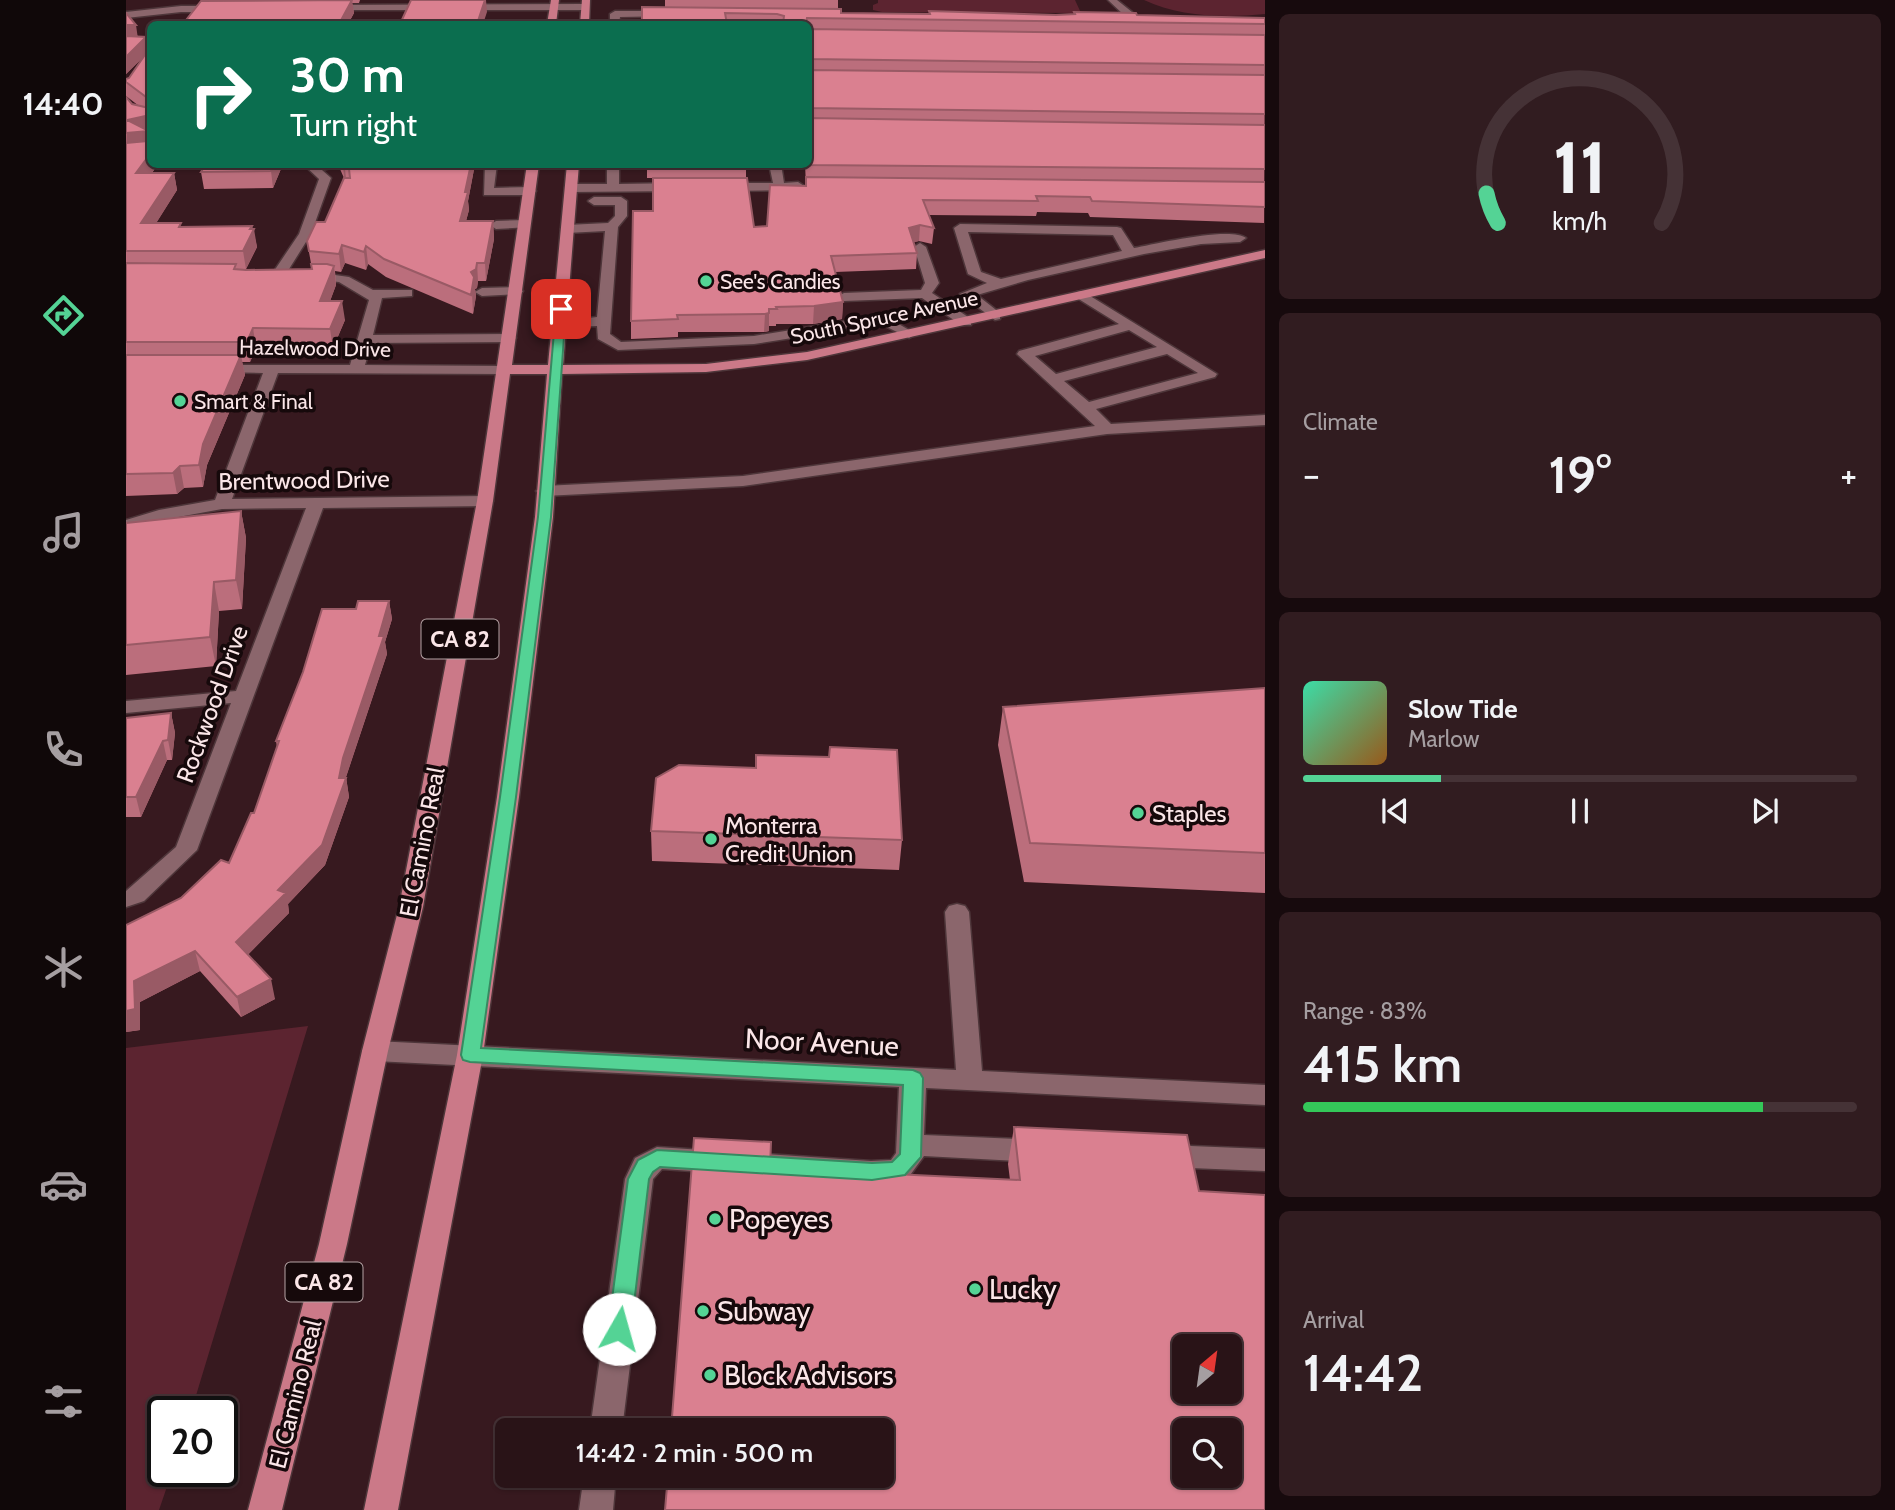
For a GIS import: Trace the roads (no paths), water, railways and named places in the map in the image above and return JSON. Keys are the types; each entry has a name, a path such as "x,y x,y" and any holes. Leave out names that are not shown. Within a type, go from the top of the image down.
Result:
{"main road":[{"path":"585,3 585,21"},
{"name":"El Camino Real","path":"265,1510 333,1244 375,1051 411,907 485,501 526,224 524,201 532,168"},
{"name":"CA 82","path":"381,1510 470,1055 508,797 544,517 544,491 573,168"},
{"name":"South Spruce Avenue","path":"504,370 684,368 807,356 1265,254"}],"street":[{"path":"174,21 188,0"},
{"path":"1101,19 1129,17 1129,14 1112,0"},
{"path":"320,8 349,5 585,3"},
{"path":"126,15 181,9 237,9"},
{"path":"615,21 615,14 678,14"},
{"path":"312,168 325,178 305,234 272,274 331,275 359,284 376,299 356,369"},
{"path":"491,168 488,192 524,201"},
{"path":"613,168 613,188"},
{"path":"776,168 779,186"},
{"path":"570,195 613,188 696,187"},
{"path":"710,187 806,187"},
{"path":"570,195 621,201 621,216 612,227 603,336 618,346 754,340 883,319 909,334"},
{"path":"496,225 526,224"},
{"path":"567,229 612,227"},
{"path":"1000,283 975,274 960,229 1117,231 1130,253"},
{"path":"995,316 967,294 1000,283 1130,253 1203,239 1240,237"},
{"path":"920,247 932,283 925,294"},
{"path":"481,292 516,291"},
{"path":"370,294 407,293"},
{"path":"844,297 925,294 966,322"},
{"path":"1082,295 1210,374 1086,407"},
{"path":"560,325 604,321"},
{"path":"1107,429 1086,407 1024,354 1130,325"},
{"path":"365,339 509,338"},
{"path":"679,345 684,368"},
{"path":"1054,379 1168,349"},
{"name":"Hazelwood Drive","path":"205,368 504,370"},
{"path":"222,503 272,368"},
{"path":"544,491 743,481 1107,429 1265,420"},
{"name":"Brentwood Drive","path":"126,526 159,515 222,503 485,501"},
{"path":"235,522 245,503"},
{"name":"Rockwood Drive","path":"126,899 136,896 186,850 316,503"},
{"path":"126,707 243,696"},
{"path":"957,912 970,1080"},
{"name":"Noor Avenue","path":"375,1051 1265,1095"},
{"path":"608,1418 639,1179 645,1166 657,1158 872,1172 898,1170 910,1157 913,1078"},
{"path":"911,1145 1061,1152"},
{"path":"1143,1155 1265,1160"},
{"path":"596,1510 599,1488"}],"place":[{"name":"See's Candies","path":"706,281"},
{"name":"Smart & Final","path":"180,401"},
{"name":"Staples","path":"1138,813"},
{"name":"Monterra Credit Union","path":"711,839"},
{"name":"Popeyes","path":"715,1219"},
{"name":"Lucky","path":"975,1289"},
{"name":"Subway","path":"703,1311"},
{"name":"Block Advisors","path":"710,1375"}]}
